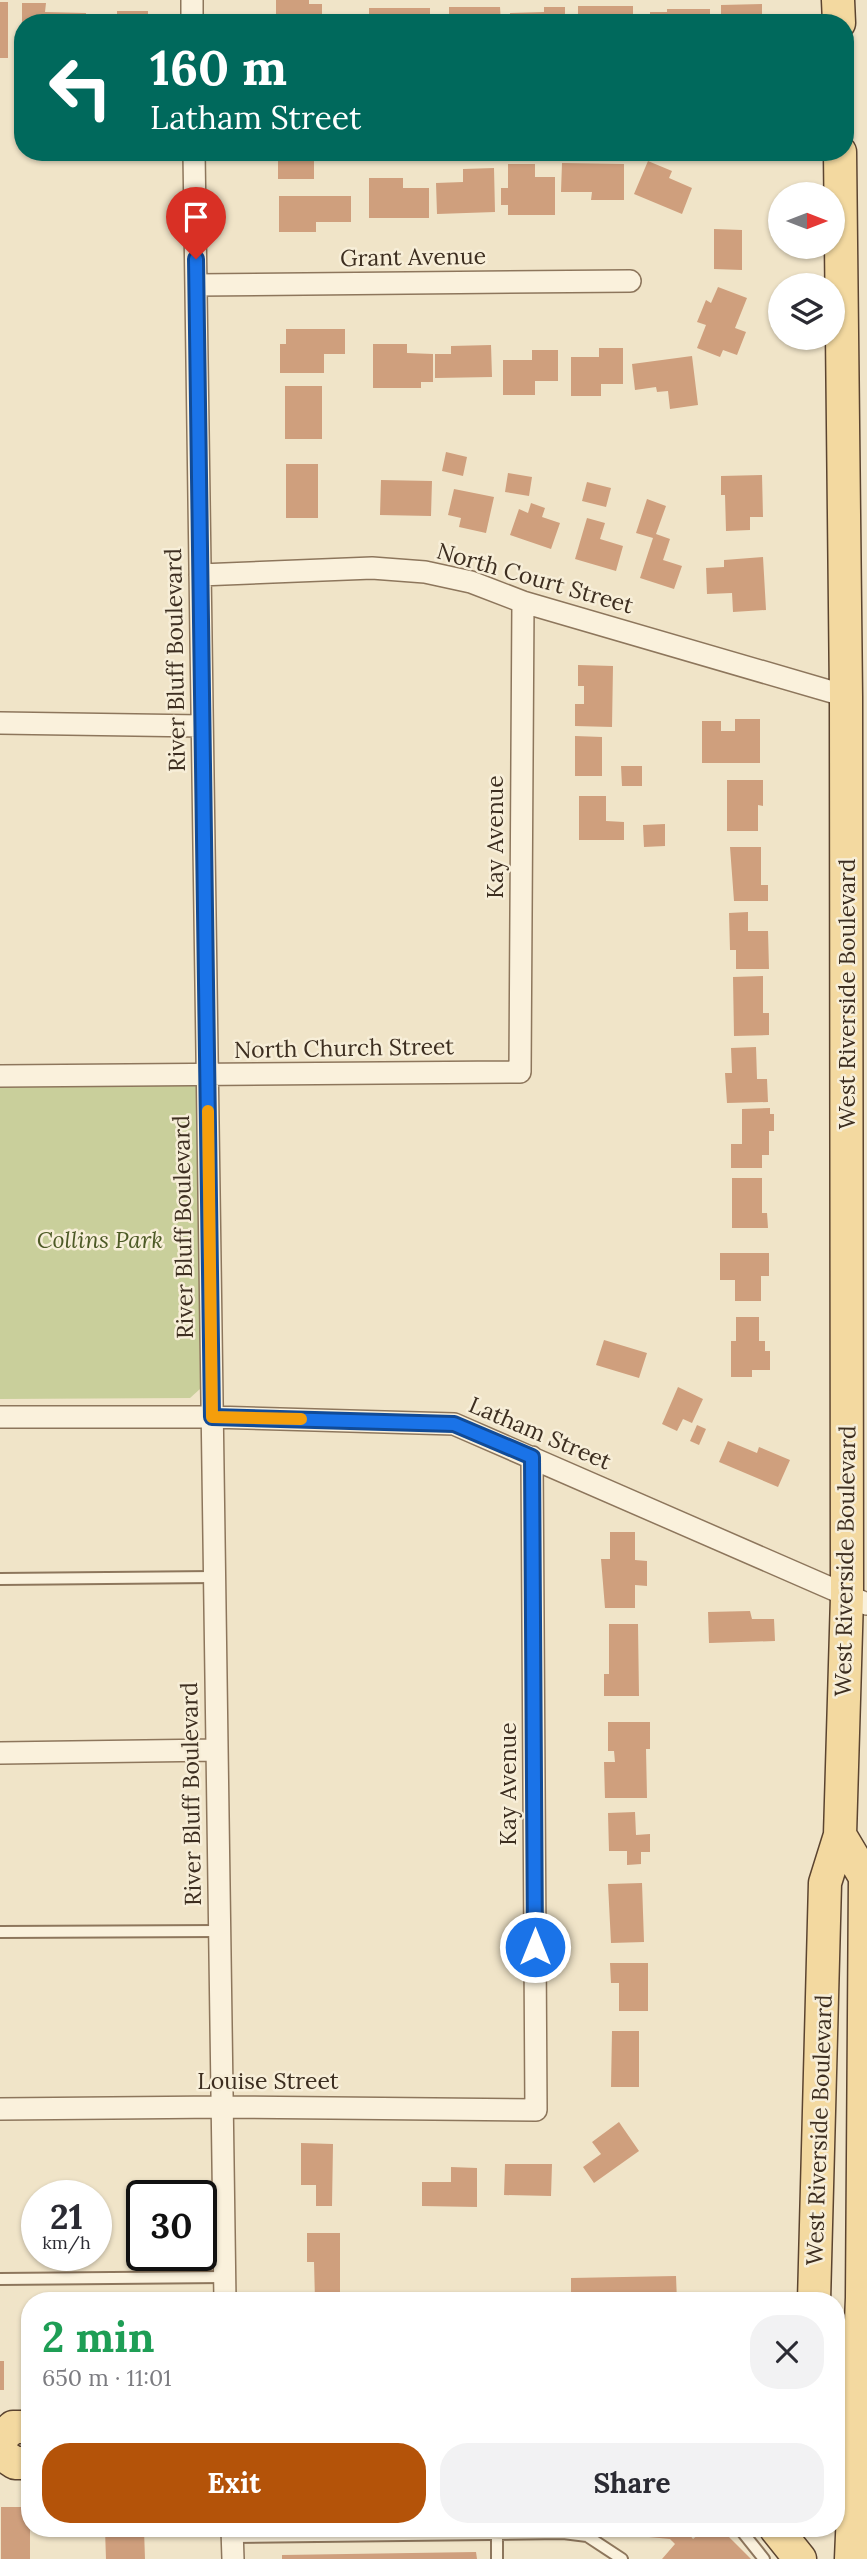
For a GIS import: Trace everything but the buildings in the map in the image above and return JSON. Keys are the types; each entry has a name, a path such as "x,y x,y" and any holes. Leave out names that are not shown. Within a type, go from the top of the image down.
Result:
{"main road":[{"name":"West Riverside Boulevard","path":"814,2292 825,1883 840,1835 857,1600 840,161"},
{"name":"West Riverside Boulevard","path":"840,1835 865,1877 865,2304 854,2418 850,2559"},
{"path":"0,2440 13,2427 21,2427"},
{"path":"0,2453 15,2463 21,2463"},
{"path":"782,2537 800,2559"},
{"path":"807,2559 808,2537"}],"street":[{"name":"River Bluff Boulevard","path":"194,161 225,2292"},
{"name":"Grant Avenue","path":"196,285 630,281"},
{"name":"North Court Street","path":"200,575 372,568 425,572 471,582 523,602 846,696"},
{"name":"Kay Avenue","path":"520,1072 523,602"},
{"path":"0,723 202,726"},
{"name":"North Church Street","path":"0,1076 520,1072"},
{"name":"Latham Street","path":"0,1417 212,1417 454,1424 857,1600"},
{"name":"Kay Avenue","path":"532,1457 536,2110"},
{"path":"0,1753 217,1750"},
{"name":"Louise Street","path":"0,2109 222,2107 536,2110"}],"lane":[{"path":"0,1579 215,1577"},
{"path":"0,1931 220,1931"},
{"path":"0,2279 224,2277"},
{"path":"232,2542 453,2537"},
{"path":"497,2537 497,2559"},
{"path":"589,2537 622,2559"},
{"path":"746,2537 764,2559"}],"green space":[{"name":"Collins Park","path":"0,1080 196,1084 200,1389 190,1398 0,1399"}],"slow traffic":[{"path":"208,1111 212,1417 301,1419"}],"route":[{"path":"196,259 212,1417 454,1424 532,1457 535,1947"}]}
